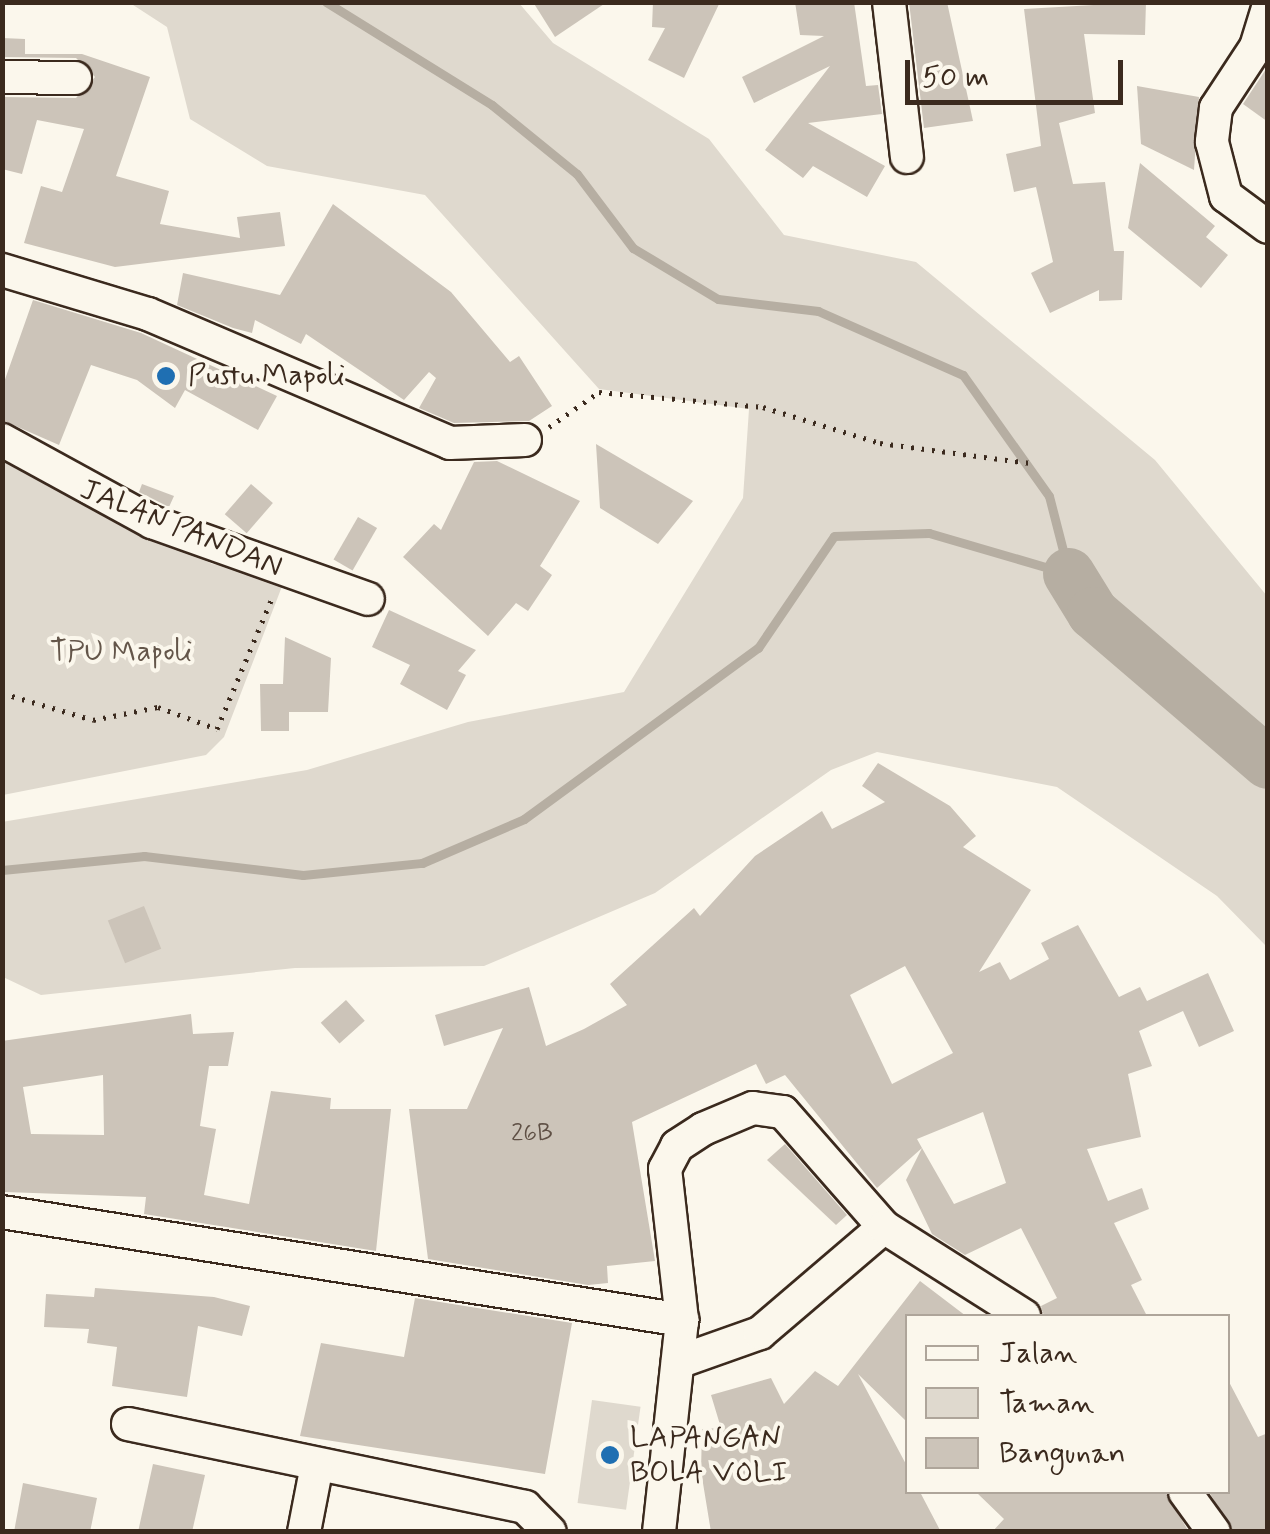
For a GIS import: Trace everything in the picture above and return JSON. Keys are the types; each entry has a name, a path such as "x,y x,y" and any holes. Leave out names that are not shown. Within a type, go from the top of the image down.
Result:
{"street":[{"path":"889,2 907,157"},
{"path":"1268,8 1256,47 1216,108 1212,142 1226,196 1268,227"},
{"path":"2,77 75,78"},
{"path":"2,270 148,314 450,444 525,440"},
{"name":"JALAN PANDAN","path":"2,440 136,515 368,599"},
{"path":"660,1532 682,1320 664,1169 676,1146 727,1117 783,1112 884,1228 1021,1314"},
{"path":"2,1212 682,1320"},
{"path":"678,1362 760,1333 884,1228"},
{"path":"128,1424 316,1470 525,1507 550,1532"},
{"path":"304,1532 316,1470"},
{"path":"1186,1494 1214,1532"}],"path":[{"path":"525,440 599,392 763,406 880,443 1029,463"},
{"path":"2,693 93,720 158,707 217,729 286,572"}],"green space":[{"path":"130,3 519,3 553,43 709,139 784,235 916,262 1155,460 1267,596 1267,947 1217,896 1057,787 877,752 831,770 655,893 484,966 295,968 41,995 3,977 2,822 307,770 468,722 624,692 743,498 749,409 599,389 425,195 267,166 190,119 167,27"},
{"name":"TPU Mapoli","path":"2,452 212,564 286,576 224,737 206,755 3,795"},
{"name":"LAPANGAN BOLA VOLI","path":"592,1400 641,1407 626,1510 578,1503"}],"building":[{"path":"533,2 607,2 555,37"},
{"path":"653,2 720,2 684,78 648,60 665,28 652,27"},
{"path":"795,2 854,2 866,86 878,85 882,114 808,123 885,166 867,197 813,166 803,178 765,150 830,66 754,103 742,77 824,36 800,35"},
{"path":"909,2 947,2 973,121 924,128"},
{"path":"1146,2 1145,35 1084,34 1095,113 1059,123 1073,184 1105,182 1114,251 1124,251 1122,300 1099,301 1099,290 1050,313 1031,273 1053,262 1036,187 1014,192 1006,154 1041,146 1024,9"},
{"path":"2,38 25,39 25,54 82,54 150,77 116,176 169,191 160,224 240,238 237,217 280,212 285,246 115,267 24,243 41,186 62,192 84,129 37,120 22,174 2,169 2,97 76,98 95,77 76,58 2,57"},
{"path":"1268,66 1268,122 1243,104"},
{"path":"1137,86 1199,97 1194,170 1141,144"},
{"path":"1140,163 1215,226 1206,237 1228,255 1201,288 1128,228"},
{"path":"333,204 451,292 510,362 519,356 552,406 529,421 454,423 419,408 436,378 429,372 404,400 306,334 301,344 255,320 252,333 177,305 183,273 280,295"},
{"path":"33,300 141,333 277,396 258,430 185,390 175,408 137,380 91,365 59,445 2,420 2,388"},
{"path":"596,444 693,501 658,544 600,508"},
{"path":"497,461 580,501 540,566 552,575 528,611 516,603 488,636 403,557 434,524 441,530 474,462"},
{"path":"142,484 174,496 169,507 139,492"},
{"path":"251,484 273,503 247,533 225,514"},
{"path":"358,517 377,528 353,570 334,559"},
{"path":"389,610 476,650 458,671 466,675 447,710 400,684 410,665 372,647"},
{"path":"285,637 331,658 328,712 289,712 289,731 261,731 260,684 283,684"},
{"path":"878,763 950,806 976,836 963,847 1031,890 979,972 1000,962 1010,980 1049,959 1041,943 1078,925 1119,997 1140,987 1147,1001 1208,973 1234,1031 1199,1047 1183,1011 1139,1031 1152,1066 1128,1074 1141,1137 1087,1149 1108,1201 1142,1188 1149,1209 1114,1223 1142,1280 1131,1285 1146,1314 1043,1314 1041,1306 1057,1298 1021,1228 965,1255 932,1234 906,1180 922,1148 877,1188 785,1075 766,1084 756,1064 632,1122 655,1261 607,1266 608,1283 588,1285 428,1259 409,1109 467,1109 503,1028 444,1046 435,1015 529,987 546,1046 584,1029 627,1005 610,984 694,908 700,916 755,856 822,811 832,829 885,802 862,786","holes":["905,966 953,1053 892,1084 850,995","983,1112 1006,1183 954,1204 917,1139"]},
{"path":"144,906 161,949 125,963 108,921"},
{"path":"346,1000 365,1021 339,1044 321,1023"},
{"path":"191,1014 193,1034 234,1032 228,1066 209,1066 200,1126 216,1129 204,1195 249,1204 271,1091 331,1098 330,1109 391,1109 376,1251 144,1214 146,1197 5,1192 2,1041","holes":["103,1075 104,1135 31,1134 23,1087"]},
{"path":"785,1144 847,1215 836,1225 767,1160"},
{"path":"920,1281 963,1314 905,1314 905,1420 858,1374 905,1462 905,1494 921,1494 941,1532 711,1532 701,1471 702,1429 721,1428 711,1395 771,1378 784,1404 815,1371 838,1386"},
{"path":"95,1288 214,1297 250,1306 242,1336 198,1326 187,1397 112,1386 117,1347 87,1343 89,1329 44,1327 46,1294 94,1297"},
{"path":"415,1298 572,1323 545,1474 300,1436 321,1343 404,1357"},
{"path":"1230,1384 1258,1437 1268,1433 1268,1532 1234,1532 1210,1494 1230,1494"},
{"path":"153,1464 205,1475 192,1532 138,1532"},
{"path":"23,1483 97,1498 90,1532 14,1532"},
{"path":"978,1494 1166,1494 1189,1532 992,1532 1004,1519"}],"waterway":[{"path":"326,2 492,105 577,174 633,248 718,299 818,311 963,375 1049,496 1069,574"},
{"path":"2,870 144,856 303,875 422,863 524,819 758,648 834,536 929,533 1069,574"},
{"path":"1069,574 1093,613 1268,763"}],"place":[{"name":"Pustu Mapoli","path":"166,376"},
{"name":"LAPANGAN BOLA VOLI","path":"610,1455"}]}
